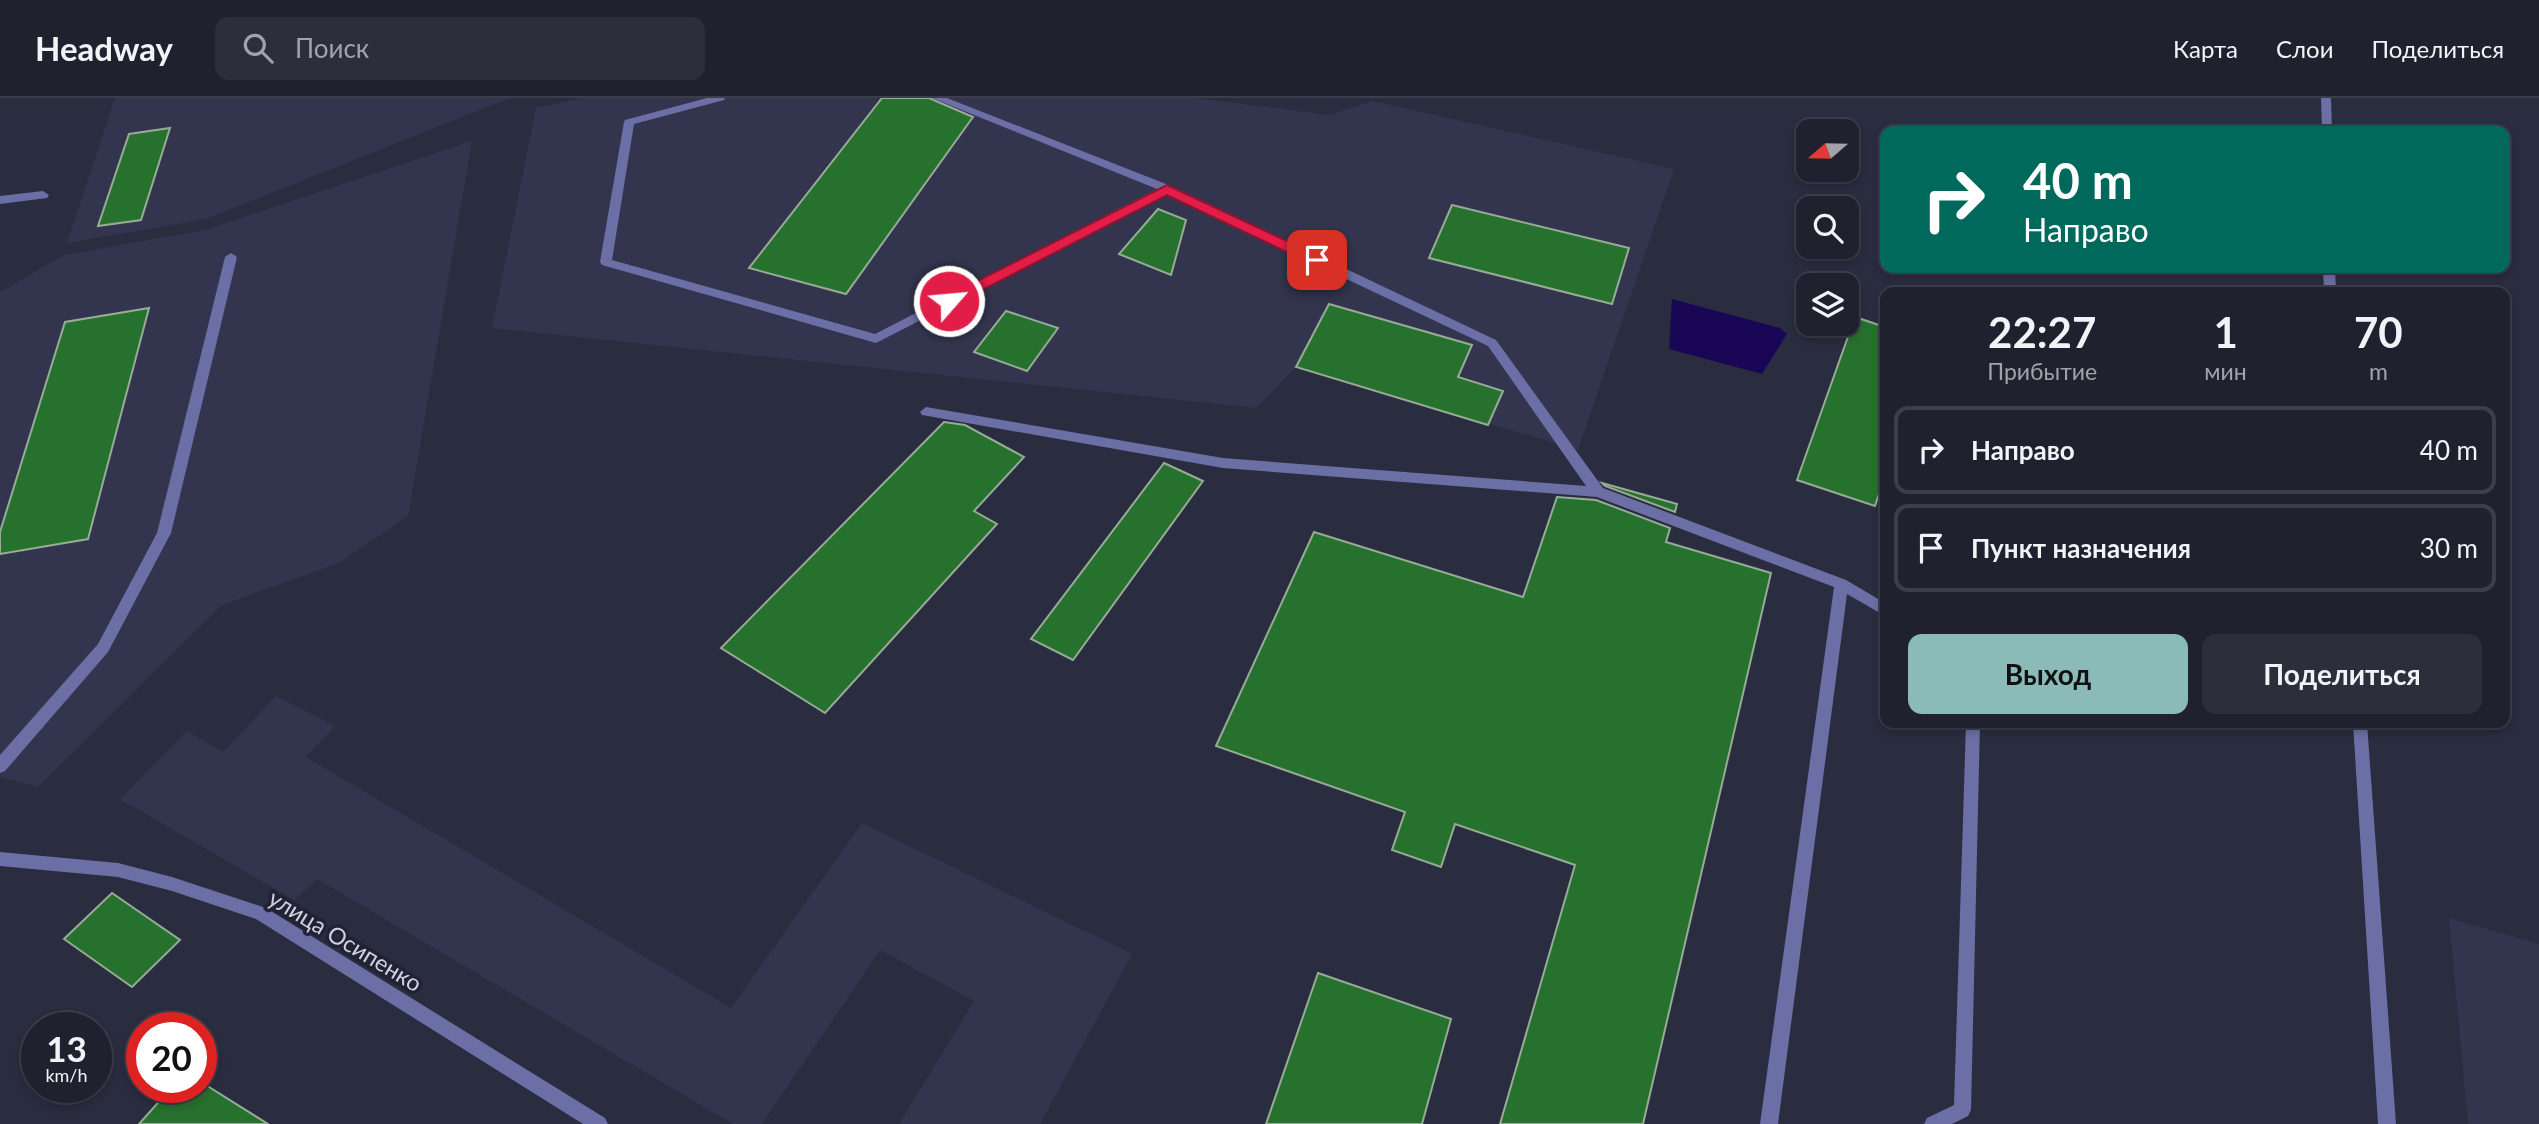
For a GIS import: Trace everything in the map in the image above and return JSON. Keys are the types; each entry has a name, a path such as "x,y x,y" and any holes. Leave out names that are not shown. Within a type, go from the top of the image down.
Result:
{"street":[{"path":"720,98 629,122 606,262 876,339 1167,189"},
{"path":"937,98 1167,189 1492,343 1598,492"},
{"path":"2326,98 2327,126"},
{"path":"0,200 43,195"},
{"path":"0,766 103,648 164,533 231,257"},
{"path":"926,412 1223,463 1598,492 1841,584 1880,607"},
{"path":"1769,1124 1841,584"},
{"path":"1933,1124 1962,1110 1973,728"},
{"path":"2360,728 2387,1124"},
{"name":"улица Осипенко","path":"0,859 118,870 172,884 260,913 598,1124"}],"shaded area":[{"path":"115,98 510,98 206,219 67,243"},
{"path":"583,98 1197,98 1329,115 1373,101 1674,169 1578,450 1296,367 1256,408 492,328 536,108"},
{"path":"472,141 408,516 339,563 222,605 38,787 0,777 0,292 64,255 204,230"},
{"path":"1672,299 1780,328 1787,334 1762,374 1669,349"},
{"path":"276,696 335,726 306,757 731,1008 862,823 1132,954 1040,1124 899,1124 974,1001 880,950 762,1124 733,1124 317,879 294,900 120,799 187,731 223,752"},
{"path":"2449,918 2539,944 2539,1124 2468,1124"}],"building":[{"path":"882,98 929,98 973,117 846,294 749,268"},
{"path":"170,128 141,220 98,226 129,134"},
{"path":"1452,205 1629,248 1612,304 1429,258"},
{"path":"1158,209 1186,220 1171,275 1119,254"},
{"path":"1329,304 1472,345 1458,377 1503,391 1488,425 1296,367"},
{"path":"149,308 88,539 0,554 0,532 65,322"},
{"path":"1006,311 1058,328 1027,371 974,352"},
{"path":"1859,318 1880,325 1880,490 1875,506 1797,480 1848,336 1859,336"},
{"path":"944,422 965,425 1024,457 974,511 997,524 825,713 721,648"},
{"path":"1164,463 1203,481 1073,660 1031,639"},
{"path":"1602,483 1677,504 1675,512 1605,486"},
{"path":"1557,497 1596,500 1670,528 1666,542 1771,573 1643,1124 1500,1124 1575,865 1455,824 1441,867 1392,850 1405,812 1216,746 1314,532 1523,597"},
{"path":"112,893 180,940 132,987 64,939"},
{"path":"1318,973 1451,1019 1422,1124 1266,1124"},
{"path":"217,1092 268,1124 139,1124 158,1103 217,1103"}],"route":[{"path":"949,301 1167,189 1317,260"}]}
